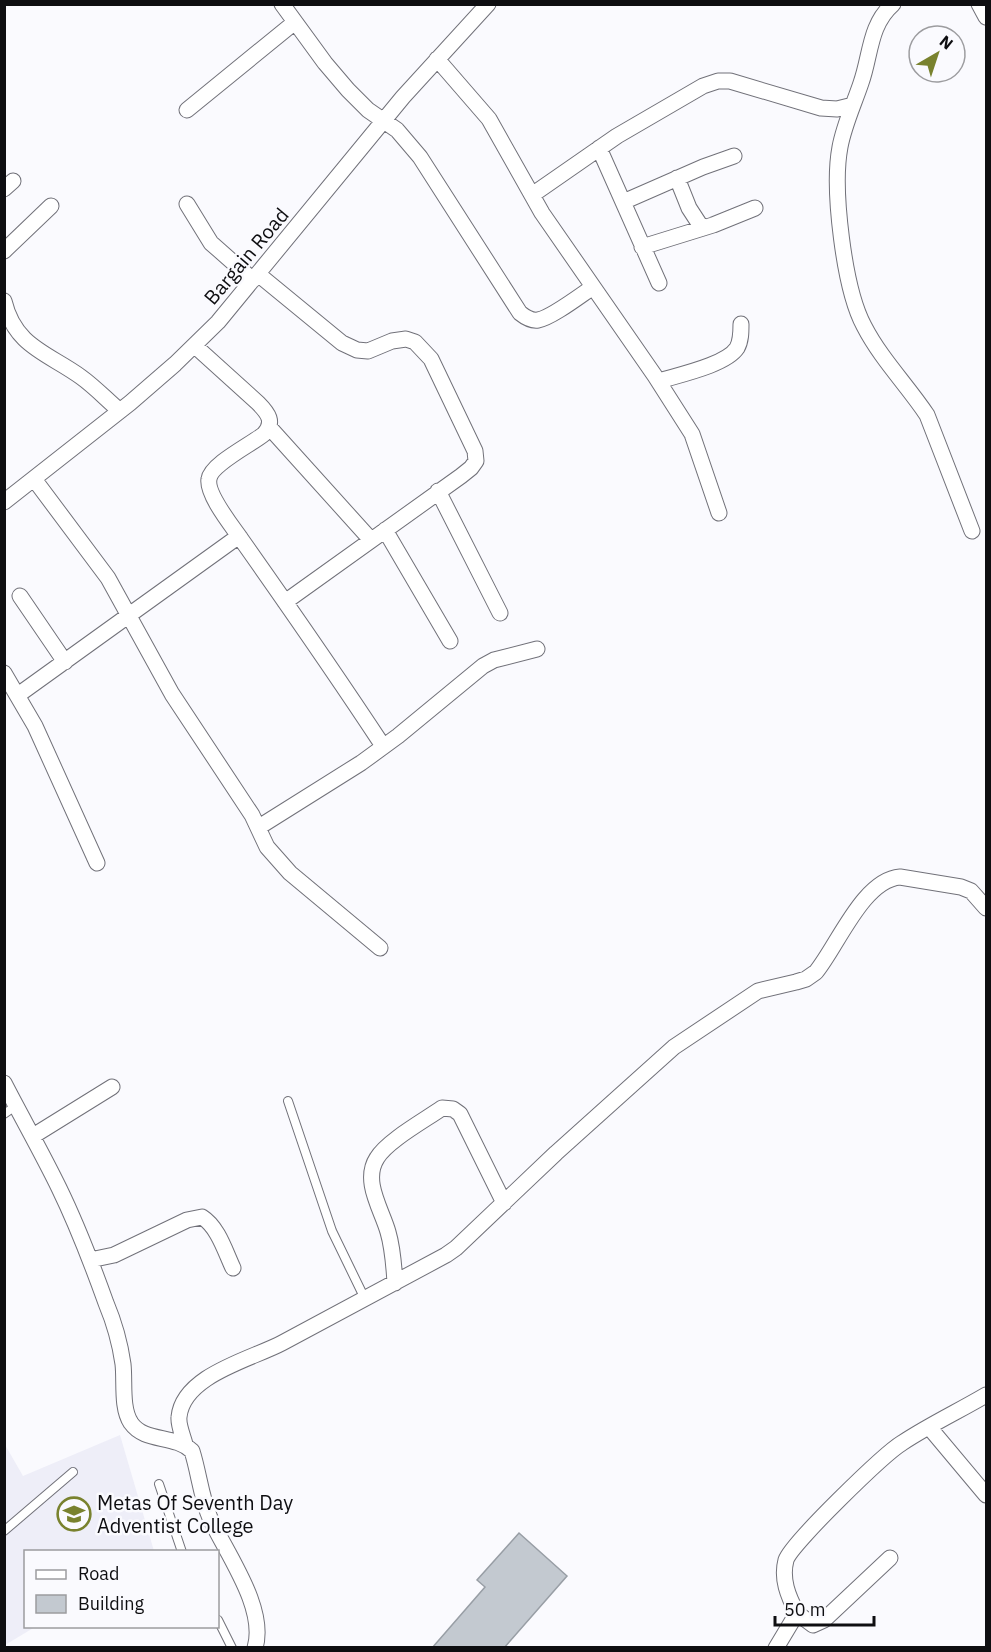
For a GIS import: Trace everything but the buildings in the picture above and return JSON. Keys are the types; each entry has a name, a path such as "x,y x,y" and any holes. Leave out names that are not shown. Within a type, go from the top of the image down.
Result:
{"street":[{"path":"282,4 340,81 369,110 397,130 420,157 520,313 527,318 538,320 561,308 593,286"},
{"name":"Bargain Road","path":"4,502 120,411 195,346 218,322 383,122 488,4"},
{"path":"893,4 876,24 862,80 839,149 838,206 847,268 863,325 927,415 972,531"},
{"path":"979,4 987,17"},
{"path":"187,110 295,22"},
{"path":"437,59 489,119 558,237 659,381 692,434 719,513"},
{"path":"532,195 599,148 703,86 718,81 730,81 821,108 837,109 853,105"},
{"path":"599,148 659,283"},
{"path":"623,202 734,156"},
{"path":"677,178 702,228"},
{"path":"188,204 211,243 342,343 357,350 369,351 392,341 405,339 415,342 425,350 475,451 476,461 461,476 285,602"},
{"path":"4,251 51,206"},
{"path":"642,247 755,208"},
{"path":"4,301 12,324 27,342 82,377 120,411"},
{"path":"659,381 714,364 728,357 739,343 741,324"},
{"path":"195,346 266,412 270,428 370,540"},
{"path":"270,428 255,442 218,466 208,481 216,501 239,536 383,746"},
{"path":"34,479 104,572 172,694 259,827 267,847 290,873 380,948"},
{"path":"438,491 500,613"},
{"path":"385,530 450,641"},
{"path":"18,695 239,536"},
{"path":"20,596 65,662"},
{"path":"259,827 361,763 483,666 494,660 537,649"},
{"path":"4,673 35,726 97,863"},
{"path":"255,1647 257,1630 247,1591 210,1517 192,1451 185,1444 178,1420 180,1409 194,1388 231,1364 282,1344 456,1248 556,1153 682,1041 758,991 806,979 816,972 866,896 879,884 891,878 900,877 961,887 971,891 987,908"},
{"path":"4,1083 11,1110 33,1136 90,1260 116,1334 123,1363 126,1406 130,1422 146,1434 185,1444"},
{"path":"33,1136 112,1087"},
{"path":"395,1283 388,1233 374,1197 372,1184 371,1170 384,1149 442,1108 453,1109 460,1114 504,1203"},
{"path":"90,1260 114,1255 187,1220 202,1217 214,1228 232,1268"},
{"path":"890,1558 824,1620 813,1625 797,1612 785,1586 787,1558 803,1536 885,1457 900,1444 987,1395"},
{"path":"929,1427 987,1495"},
{"path":"776,1647 797,1612"}],"lane":[{"path":"288,1101 332,1231 365,1299"},
{"path":"4,1531 73,1472"},
{"path":"159,1484 182,1550"},
{"path":"219,1622 232,1647"}],"shaded area":[{"name":"Metas Of Seventh Day Adventist College","path":"120,1435 154,1550 24,1550 24,1628 33,1628 5,1645 4,1443 23,1476"}],"place":[{"name":"Metas Of Seventh Day Adventist College","path":"74,1514"}]}
